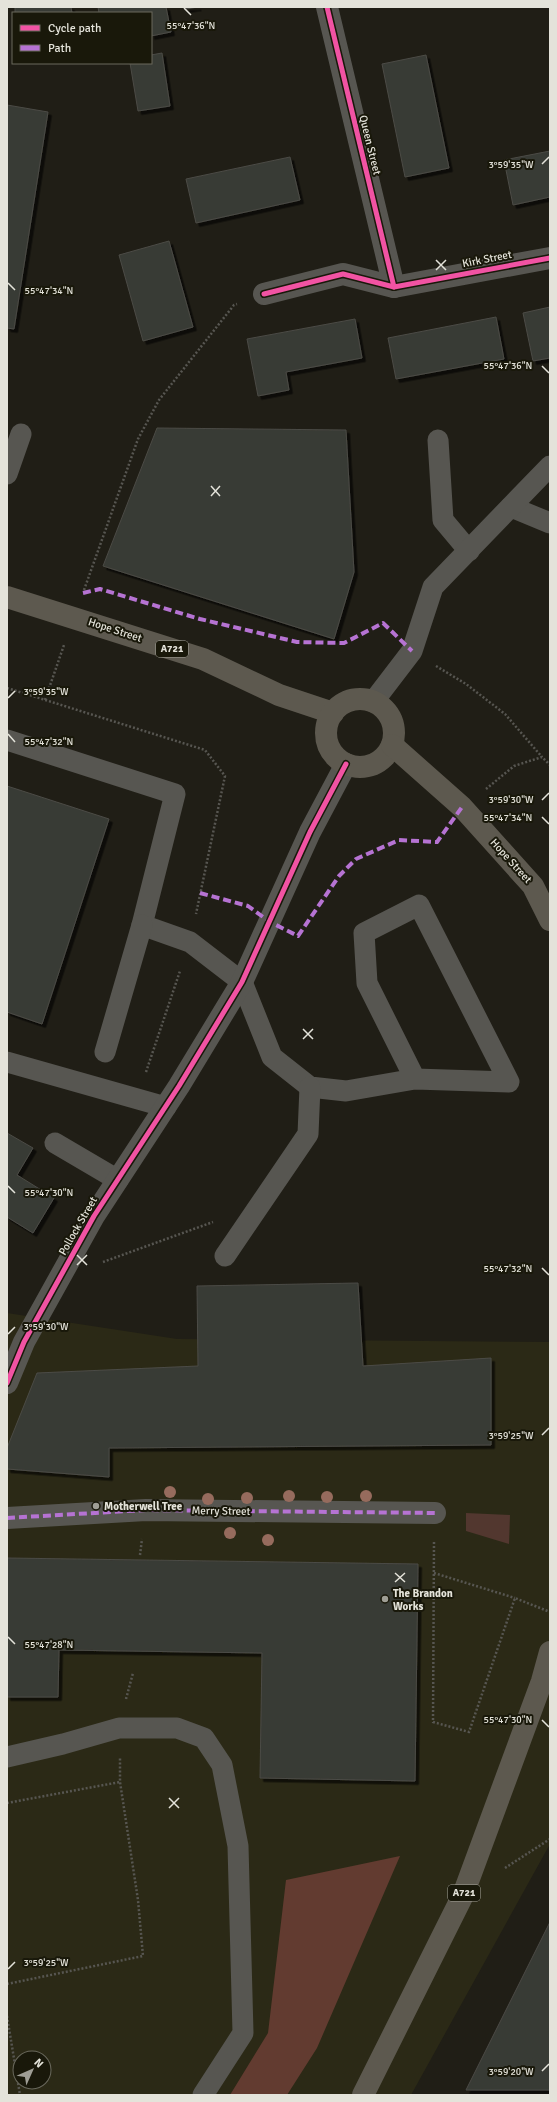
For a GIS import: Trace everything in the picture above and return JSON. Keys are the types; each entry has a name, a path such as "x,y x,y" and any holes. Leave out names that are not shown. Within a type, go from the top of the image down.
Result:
{"main road":[{"name":"Hope Street","path":"7,597 203,659 279,695 333,713"},
{"path":"356,699 373,702 388,715 393,725 392,745 380,761 370,766 359,768 346,764 337,757 328,743 326,731 329,719 333,713 343,704 356,699"},
{"name":"Hope Street","path":"392,745 462,807 533,886 550,920"},
{"name":"A721","path":"362,2095 463,1895 542,1681 550,1652"}],"street":[{"name":"Queen Street","path":"327,7 394,287"},
{"name":"Kirk Street","path":"264,294 343,274 394,287 550,258"},
{"name":"Pollock Street","path":"7,1382 24,1342 94,1216 166,1107 242,982 310,832 346,764"},
{"name":"Merry Street","path":"7,1518 146,1510 435,1513"}],"lane":[{"path":"7,474 21,434"},
{"path":"438,440 442,520 469,551"},
{"path":"373,702 412,652 433,587 550,466"},
{"path":"511,507 550,523"},
{"path":"7,740 175,794 142,926 105,1052"},
{"path":"142,926 190,942 242,982 272,1057 310,1087 346,1091 414,1079 509,1082 418,905 364,933 367,983 414,1079"},
{"path":"7,1062 166,1107"},
{"path":"225,1256 308,1134 310,1087"},
{"path":"55,1143 118,1180"},
{"path":"7,1757 119,1728 176,1728 204,1738 222,1764 238,1846 244,2033 203,2095"}],"path":[{"path":"46,700 138,439 160,400 234,305 264,294"},
{"path":"412,652 466,684 505,714 550,765"},
{"path":"462,807 514,766 542,756"},
{"path":"61,1276 216,1220"},
{"path":"435,1513 433,1722 469,1732 515,1598"},
{"path":"434,1573 515,1598 550,1612"},
{"path":"7,1984 143,1956 138,1900 120,1782 119,1728 132,1673"},
{"path":"7,1803 120,1782"},
{"path":"7,2016 20,2095"}],"shaded area":[{"path":"7,1313 177,1339 550,1342 550,1844 411,2095 7,2095"},
{"path":"466,1513 510,1515 509,1544 466,1531"},
{"path":"400,1856 317,2048 287,2095 230,2095 268,2033 286,1880"}],"building":[{"path":"15,7 71,7 72,12 15,12"},
{"path":"98,7 166,7 171,32 152,36 152,12 99,12"},
{"path":"186,7 198,7 186,9"},
{"path":"162,53 170,106 138,111 130,64 152,64 152,55"},
{"path":"426,55 449,168 405,177 382,64"},
{"path":"7,105 48,112 14,329 7,328"},
{"path":"550,151 550,197 513,205 504,160"},
{"path":"290,157 300,200 196,223 186,179"},
{"path":"169,241 193,327 143,341 119,255"},
{"path":"550,307 550,358 533,361 523,313"},
{"path":"496,317 504,359 396,379 388,338"},
{"path":"355,319 362,358 286,372 289,390 258,396 247,339"},
{"path":"157,428 346,430 354,572 334,639 103,566"},
{"path":"7,786 109,819 42,1024 7,1012"},
{"path":"7,1133 33,1148 17,1175 54,1198 33,1233 7,1217"},
{"path":"358,1283 363,1366 491,1358 491,1445 109,1448 109,1477 7,1469 7,1448 37,1373 198,1366 197,1286"},
{"path":"7,1558 418,1564 415,1781 260,1778 262,1653 59,1650 58,1697 7,1697"},
{"path":"550,1922 550,2090 466,2090"}],"marked path":[{"path":"83,593 100,589 200,619 297,642 344,643 383,623 412,651"},
{"path":"200,893 248,906 270,922 298,936 339,876 356,859 399,840 437,842 462,807"},
{"path":"7,1518 146,1510 435,1513"}],"cycle path":[{"path":"327,7 394,287"},
{"path":"264,294 343,274 394,287 550,258"},
{"path":"7,1383 24,1342 94,1216 179,1086 242,982 310,832 346,764"}],"place":[{"name":"Motherwell Tree","path":"96,1506"},
{"name":"The Brandon Works","path":"385,1599"}]}
